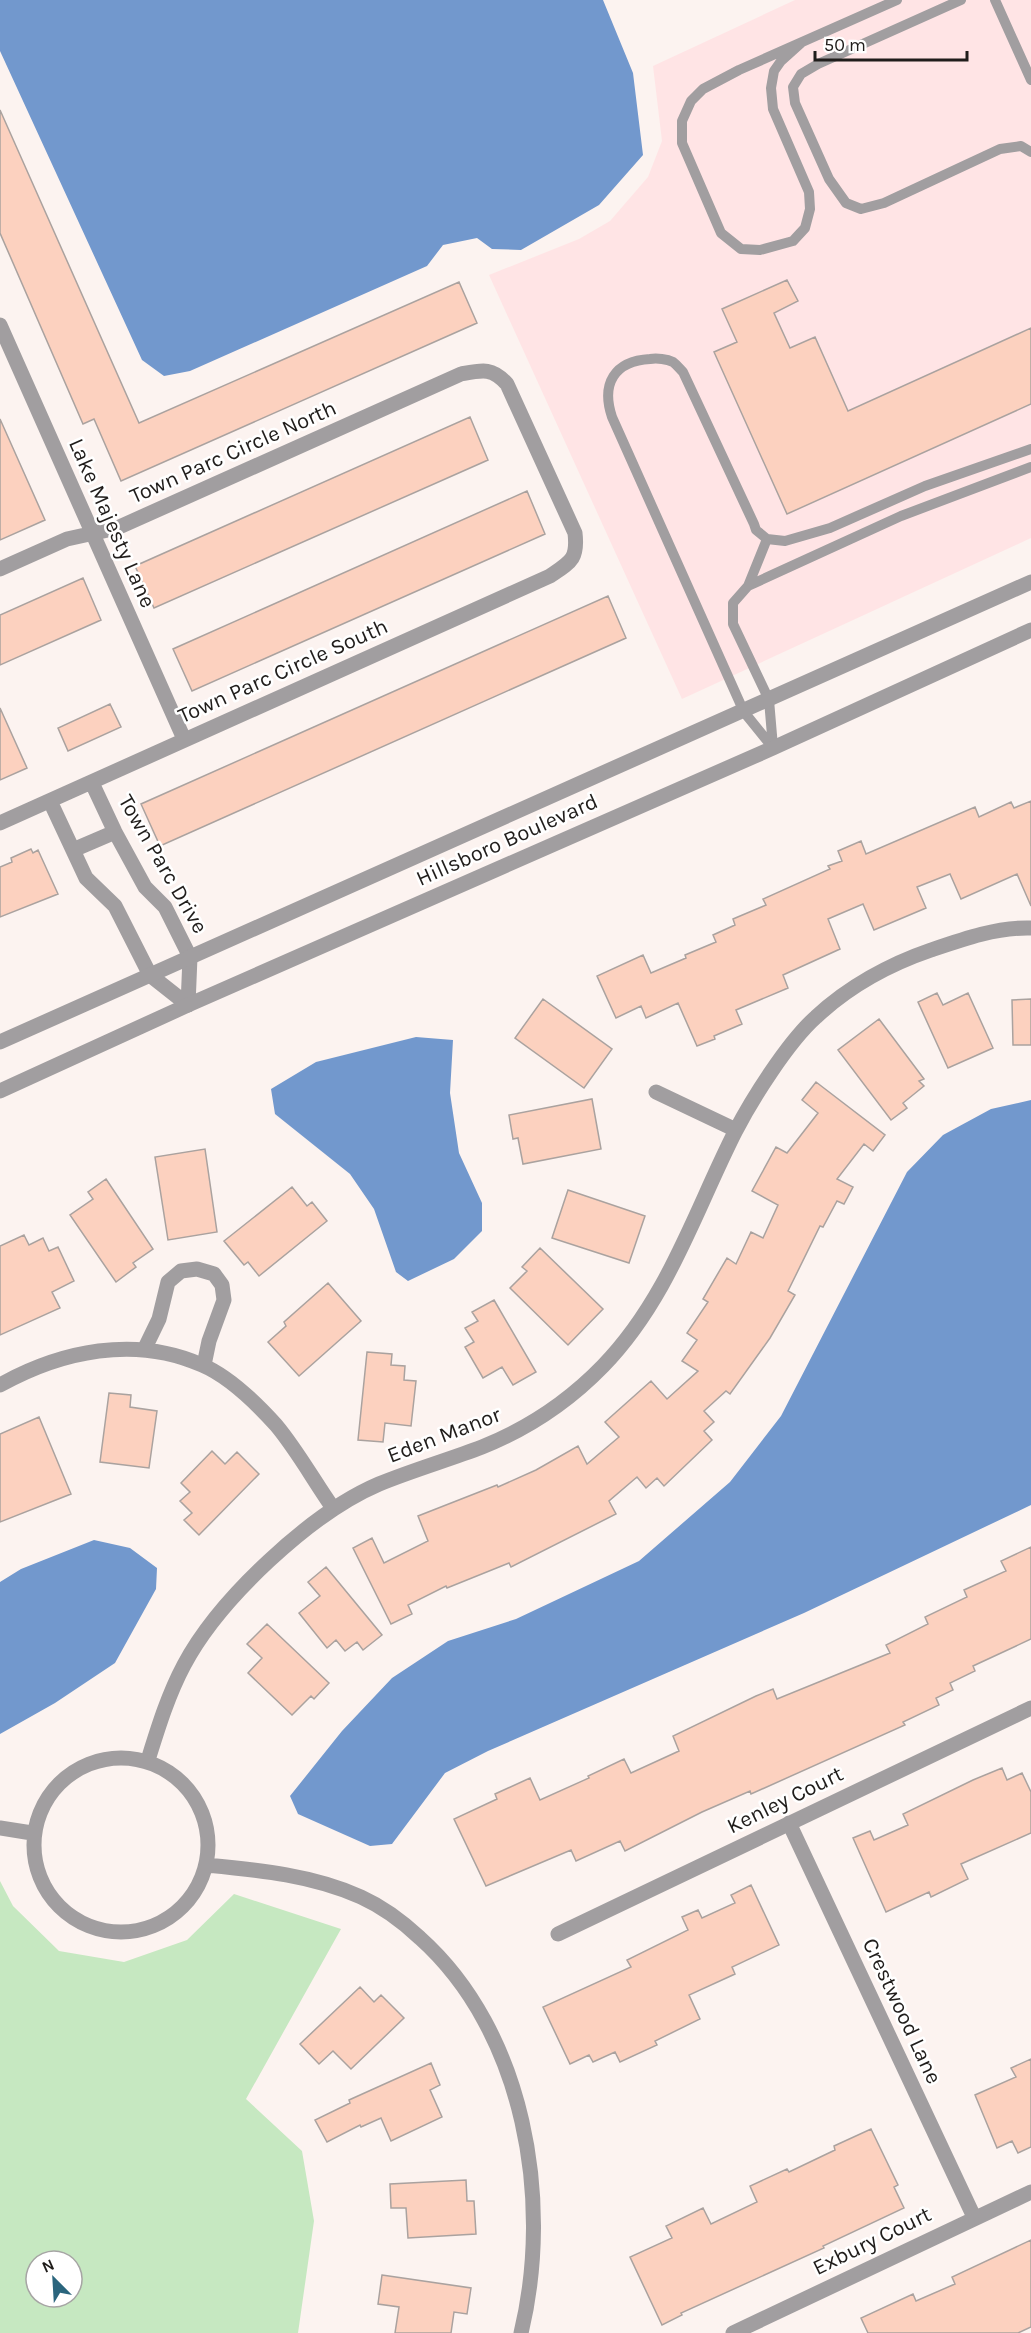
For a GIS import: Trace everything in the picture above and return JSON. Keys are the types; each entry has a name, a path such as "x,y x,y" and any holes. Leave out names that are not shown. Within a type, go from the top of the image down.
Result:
{"street":[{"name":"Lake Majesty Lane","path":"0,325 184,740"},
{"name":"Town Parc Circle North","path":"0,569 67,539 117,528 461,374 483,370 499,374 507,384 575,533 577,550"},
{"name":"Town Parc Circle South","path":"0,823 550,576 570,563 577,550"},
{"name":"Hillsboro Boulevard","path":"0,1042 1031,582"},
{"name":"Hillsboro Boulevard","path":"0,1091 188,1005 773,748 1031,630"},
{"name":"Town Parc Drive","path":"93,783 115,832 145,887 165,907 190,957 188,1005"},
{"path":"50,801 86,878 115,906 150,975 188,1005"},
{"path":"73,850 115,832"},
{"name":"Eden Manor","path":"148,1760 168,1698 186,1662 212,1622 292,1540 333,1508 377,1485 482,1447 520,1430 561,1403 602,1367 635,1329 663,1287 736,1131 780,1059 815,1017 860,983 914,956 965,938 1017,928 1031,928"},
{"path":"656,1092 736,1131"},
{"path":"144,1350 159,1319 168,1282 181,1272 197,1269 214,1274 222,1285 224,1299 208,1341 204,1365"},
{"path":"0,1385 49,1361 102,1350 144,1350 164,1353 204,1365 244,1394 276,1426 333,1508"},
{"name":"Kenley Court","path":"558,1934 1031,1708"},
{"path":"124,1757 148,1760 170,1773 186,1787 199,1805 207,1829 206,1865 199,1884 186,1903 168,1918 146,1928 126,1932 103,1931 81,1923 66,1913 49,1895 39,1876 32,1833 43,1805 67,1776 84,1766 106,1758 124,1757"},
{"name":"Crestwood Lane","path":"789,1823 974,2217"},
{"path":"0,1828 32,1833"},
{"path":"206,1865 255,1870 319,1882 362,1897 400,1920 436,1952 468,1991 494,2038 512,2086 525,2133 533,2190 534,2245 530,2296 521,2333"},
{"name":"Exbury Court","path":"733,2333 1031,2192"}],"lane":[{"path":"801,43 781,61 774,71 771,88 773,109 809,192 810,209 805,228 793,241 760,250 741,249 721,233 682,144 682,121 691,101 703,90 739,70 897,0"},
{"path":"961,0 818,64 801,74 793,87 795,103 829,179 846,203 861,209 884,203 1000,149 1021,146 1031,152"},
{"path":"995,0 1031,80"},
{"path":"773,748 744,712 607,403 613,375 624,366 639,360 654,358 671,361 683,372 756,530 767,539 785,541 830,528 925,486 1031,449"},
{"path":"748,586 901,516 1031,467"},
{"path":"767,539 748,586 733,603 733,624 769,700 773,748"}],"shaded area":[{"path":"795,0 1031,0 1031,538 682,699 489,275 579,239 610,221 648,177 662,141 653,66"}],"green space":[{"path":"0,1881 13,1906 59,1951 124,1962 187,1940 234,1894 341,1929 246,2099 302,2151 314,2221 298,2333 0,2333"}],"water":[{"path":"0,0 603,0 633,73 643,155 599,205 521,250 492,249 477,238 443,245 427,266 190,371 164,376 142,360 0,51"},
{"path":"416,1037 453,1040 450,1093 459,1153 482,1203 482,1231 454,1259 408,1281 396,1272 374,1209 350,1174 275,1114 271,1089 316,1062"},
{"path":"1031,1100 1031,1505 804,1613 488,1751 445,1773 392,1844 370,1846 298,1814 290,1796 342,1731 392,1678 448,1641 516,1619 639,1561 730,1482 781,1416 907,1172 943,1135 991,1109"},
{"path":"94,1540 130,1548 157,1568 156,1589 115,1663 55,1703 0,1734 0,1582 21,1569"}],"building":[{"path":"0,110 139,423 459,282 477,323 121,481 94,419 83,424 0,233"},
{"path":"787,280 798,301 774,313 790,348 815,337 848,411 1031,328 1031,404 787,514 714,352 737,342 722,309"},
{"path":"470,417 488,460 154,608 135,566"},
{"path":"0,419 45,520 0,540"},
{"path":"527,491 545,534 192,691 173,649"},
{"path":"83,578 101,620 0,665 0,615"},
{"path":"608,596 626,638 160,846 141,804"},
{"path":"110,704 121,727 68,751 58,728"},
{"path":"0,708 27,768 0,780"},
{"path":"1031,801 1031,906 1017,874 961,899 950,874 917,887 926,908 874,930 863,904 828,919 840,949 783,975 788,988 736,1010 742,1024 714,1036 715,1039 697,1046 678,1003 646,1018 641,1006 616,1018 597,976 643,955 651,973 686,958 685,955 716,942 713,935 735,925 733,919 766,905 763,899 830,869 828,866 842,861 838,851 861,841 866,854 975,807 979,817 1011,802 1014,808"},
{"path":"31,849 33,853 38,850 58,894 0,917 0,867 12,862 11,858"},
{"path":"937,993 943,1005 968,993 993,1048 948,1068 918,1002"},
{"path":"543,999 612,1049 584,1088 515,1038"},
{"path":"1031,999 1031,1045 1013,1045 1012,1000"},
{"path":"879,1019 924,1079 919,1081 924,1086 903,1103 907,1108 891,1120 838,1050"},
{"path":"816,1082 885,1135 873,1151 864,1144 837,1179 853,1187 844,1204 837,1201 823,1227 820,1226 788,1291 795,1295 770,1338 730,1394 726,1391 704,1411 714,1422 704,1431 712,1440 664,1486 657,1478 646,1488 637,1477 609,1501 616,1514 511,1567 509,1563 447,1588 446,1586 408,1605 412,1614 391,1624 353,1548 372,1538 384,1563 428,1541 418,1516 497,1485 498,1487 536,1470 578,1446 587,1464 619,1437 605,1422 651,1381 667,1399 698,1371 682,1361 697,1340 687,1333 708,1302 703,1299 727,1258 736,1264 751,1232 763,1238 778,1205 752,1191 776,1147 787,1153 818,1113 802,1100"},
{"path":"592,1099 601,1149 523,1164 518,1138 513,1139 509,1115"},
{"path":"205,1149 217,1232 168,1240 155,1157"},
{"path":"106,1179 153,1249 133,1263 136,1267 116,1282 70,1215 93,1199 88,1192"},
{"path":"292,1187 307,1206 312,1202 327,1221 259,1276 248,1262 244,1265 224,1241"},
{"path":"568,1190 645,1216 629,1263 552,1238"},
{"path":"24,1235 29,1245 43,1238 49,1251 58,1247 74,1281 52,1292 60,1308 0,1335 0,1246"},
{"path":"540,1248 603,1309 568,1345 510,1288 527,1271 522,1267"},
{"path":"328,1283 361,1321 299,1376 268,1342 286,1326 284,1322"},
{"path":"494,1300 536,1372 513,1385 502,1367 483,1378 465,1347 474,1342 465,1328 478,1321 472,1312"},
{"path":"367,1352 392,1354 391,1365 405,1366 404,1380 416,1381 411,1426 385,1423 383,1442 358,1440"},
{"path":"109,1393 131,1395 130,1407 157,1411 149,1468 100,1462"},
{"path":"39,1417 71,1494 0,1522 0,1434"},
{"path":"212,1451 225,1464 237,1452 259,1474 199,1535 184,1520 192,1513 180,1501 190,1492 181,1483"},
{"path":"1031,1547 1031,1639 973,1666 975,1671 950,1683 953,1690 936,1698 939,1705 903,1722 905,1725 751,1794 750,1791 702,1812 625,1851 620,1841 576,1861 571,1850 486,1886 454,1819 497,1799 495,1794 530,1778 540,1800 624,1759 631,1773 679,1751 673,1736 756,1696 773,1689 777,1699 890,1653 886,1645 928,1624 925,1617 967,1597 964,1590 1006,1571 1001,1561"},
{"path":"326,1567 382,1635 363,1650 357,1642 345,1651 336,1640 327,1648 299,1613 320,1596 308,1582"},
{"path":"267,1624 329,1683 314,1699 311,1696 292,1715 248,1673 262,1658 247,1644"},
{"path":"1002,1768 1007,1780 1022,1773 1031,1792 1031,1833 961,1864 968,1879 931,1897 929,1892 886,1912 853,1838 870,1831 874,1840 908,1825 903,1814"},
{"path":"751,1885 779,1945 732,1967 735,1974 689,1995 700,2019 655,2041 657,2045 620,2062 615,2052 593,2062 589,2055 570,2064 543,2007 631,1967 627,1960 688,1930 682,1917 698,1910 702,1918 735,1903 731,1895"},
{"path":"360,1987 374,2002 381,1995 404,2018 351,2069 333,2051 319,2064 300,2044"},
{"path":"1031,2059 1031,2147 1018,2153 1012,2141 997,2148 975,2095 1016,2077 1011,2068"},
{"path":"431,2063 440,2085 430,2090 442,2117 391,2141 381,2118 361,2127 360,2125 327,2142 315,2120 350,2103 349,2100"},
{"path":"871,2129 898,2185 894,2187 904,2208 823,2246 824,2248 681,2313 682,2315 662,2325 630,2257 672,2238 666,2226 703,2208 711,2224 757,2202 750,2186 787,2169 789,2172 835,2150 834,2146"},
{"path":"466,2180 467,2201 474,2201 476,2234 408,2238 406,2208 391,2208 390,2184"},
{"path":"1031,2240 1031,2327 1018,2333 868,2333 861,2318 913,2294 916,2301 955,2284 952,2277"},
{"path":"382,2275 471,2288 467,2314 454,2312 451,2333 395,2333 399,2307 378,2304"}]}
